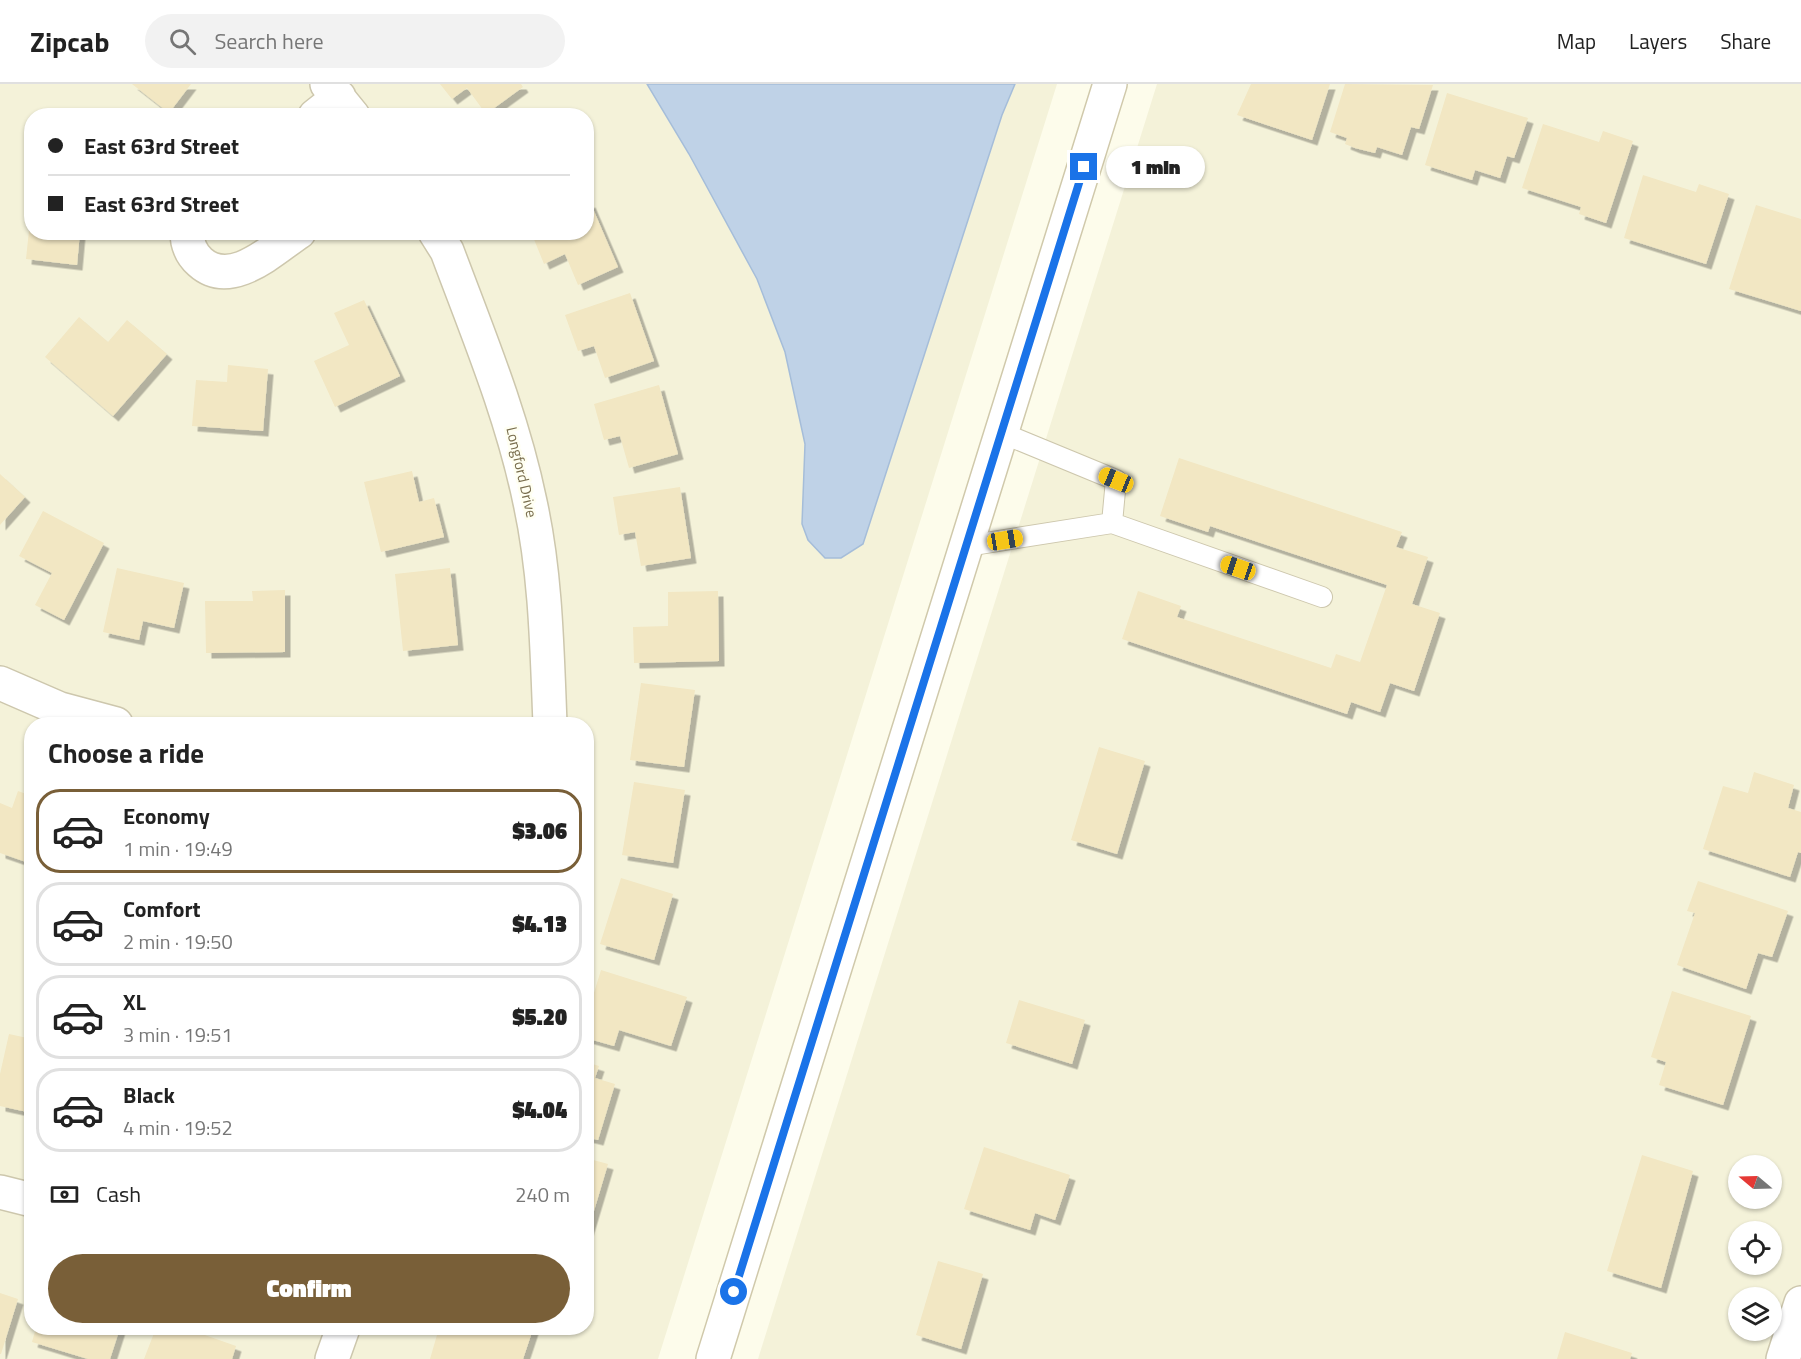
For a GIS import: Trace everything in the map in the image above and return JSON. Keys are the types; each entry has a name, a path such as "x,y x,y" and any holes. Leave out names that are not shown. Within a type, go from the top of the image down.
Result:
{"main road":[{"path":"713,1359 1110,84"},
{"path":"188,240 189,248 196,258 216,271 229,272 241,270 287,240"},
{"name":"Longford Drive","path":"440,240 447,251 509,415 531,503 545,606 550,717"},
{"path":"0,683 60,709 90,717"},
{"path":"0,1192 24,1198"},
{"path":"1784,1359 1801,1302"},
{"path":"332,1359 341,1335"}],"lane":[{"path":"1002,433 1116,480 1112,524"},
{"path":"967,546 1112,524 1322,597"}],"shaded area":[{"path":"0,84 1057,84 658,1359 0,1359"},
{"path":"1157,84 1801,84 1801,1359 758,1359"}],"water":[{"path":"647,84 1015,84 1002,115 863,544 841,558 825,558 808,540 802,524 805,444 785,352 757,279 689,154"}],"building":[{"path":"132,84 191,84 173,108 163,108"},
{"path":"440,84 521,84 523,87 494,108 482,108 467,88 452,99"},
{"path":"1251,84 1330,84 1312,140 1237,115"},
{"path":"1345,84 1433,85 1419,129 1411,127 1402,155 1377,147 1375,153 1355,148 1345,144 1347,138 1330,132"},
{"path":"1447,93 1528,118 1514,158 1507,156 1500,178 1475,170 1472,180 1425,165"},
{"path":"1543,124 1599,142 1603,131 1633,141 1606,223 1579,214 1581,207 1522,188"},
{"path":"1643,175 1696,192 1699,184 1729,194 1706,264 1624,238"},
{"path":"1756,205 1801,219 1801,311 1729,289"},
{"path":"594,211 618,267 578,285 565,254 544,264 534,240 594,240"},
{"path":"28,240 79,240 77,265 26,259"},
{"path":"630,293 654,361 605,378 594,346 578,351 565,315"},
{"path":"364,300 400,376 335,407 314,361 349,345 334,313"},
{"path":"79,317 108,342 127,320 167,354 113,416 45,357"},
{"path":"228,365 268,369 263,431 192,426 196,380 227,382"},
{"path":"659,385 678,454 629,468 620,436 604,440 594,404"},
{"path":"1179,458 1402,532 1396,547 1428,557 1412,604 1440,613 1414,691 1390,683 1380,712 1351,702 1347,714 1122,639 1138,591 1181,606 1177,617 1331,668 1336,654 1360,662 1387,585 1210,526 1208,532 1160,516"},
{"path":"412,471 419,502 434,498 444,537 381,552 364,482"},
{"path":"0,474 25,497 0,525"},
{"path":"680,487 691,558 641,566 635,532 619,535 613,497"},
{"path":"43,511 104,543 64,620 35,605 52,573 19,556"},
{"path":"117,568 184,583 174,628 143,621 139,640 103,632"},
{"path":"450,568 458,645 403,651 395,574"},
{"path":"285,590 285,652 206,653 205,601 253,601 252,591"},
{"path":"718,591 719,661 634,663 633,627 668,626 668,592"},
{"path":"641,683 695,690 684,767 630,760"},
{"path":"1099,747 1145,761 1117,854 1071,840"},
{"path":"1754,772 1794,785 1788,808 1801,812 1801,853 1798,852 1790,877 1703,849 1723,786 1748,793"},
{"path":"634,782 685,790 673,863 622,855"},
{"path":"18,791 24,793 24,861 0,853 0,803 12,808"},
{"path":"621,878 673,894 654,960 600,944"},
{"path":"1698,881 1788,911 1772,957 1758,953 1746,989 1677,965 1695,913 1687,911"},
{"path":"601,970 687,997 671,1046 619,1030 614,1046 594,1040 594,993"},
{"path":"1672,991 1751,1016 1723,1105 1659,1085 1666,1062 1651,1057"},
{"path":"1019,1000 1085,1020 1072,1064 1006,1043"},
{"path":"9,1034 24,1037 24,1111 0,1106 0,1074"},
{"path":"594,1064 599,1066 595,1078 615,1084 598,1140 594,1139"},
{"path":"984,1147 1070,1175 1055,1220 1035,1213 1030,1230 964,1209"},
{"path":"1642,1155 1693,1171 1661,1288 1607,1271"},
{"path":"594,1160 608,1164 594,1211"},
{"path":"938,1261 983,1274 961,1349 916,1335"},
{"path":"0,1293 18,1299 1,1354 0,1354"},
{"path":"1565,1332 1632,1353 1630,1359 1557,1359"},
{"path":"34,1335 118,1335 110,1359 88,1359 32,1342"},
{"path":"153,1335 205,1335 236,1346 232,1359 144,1359"},
{"path":"437,1335 531,1335 523,1359 430,1359"}],"route":[{"path":"734,1292 1084,167"}]}
